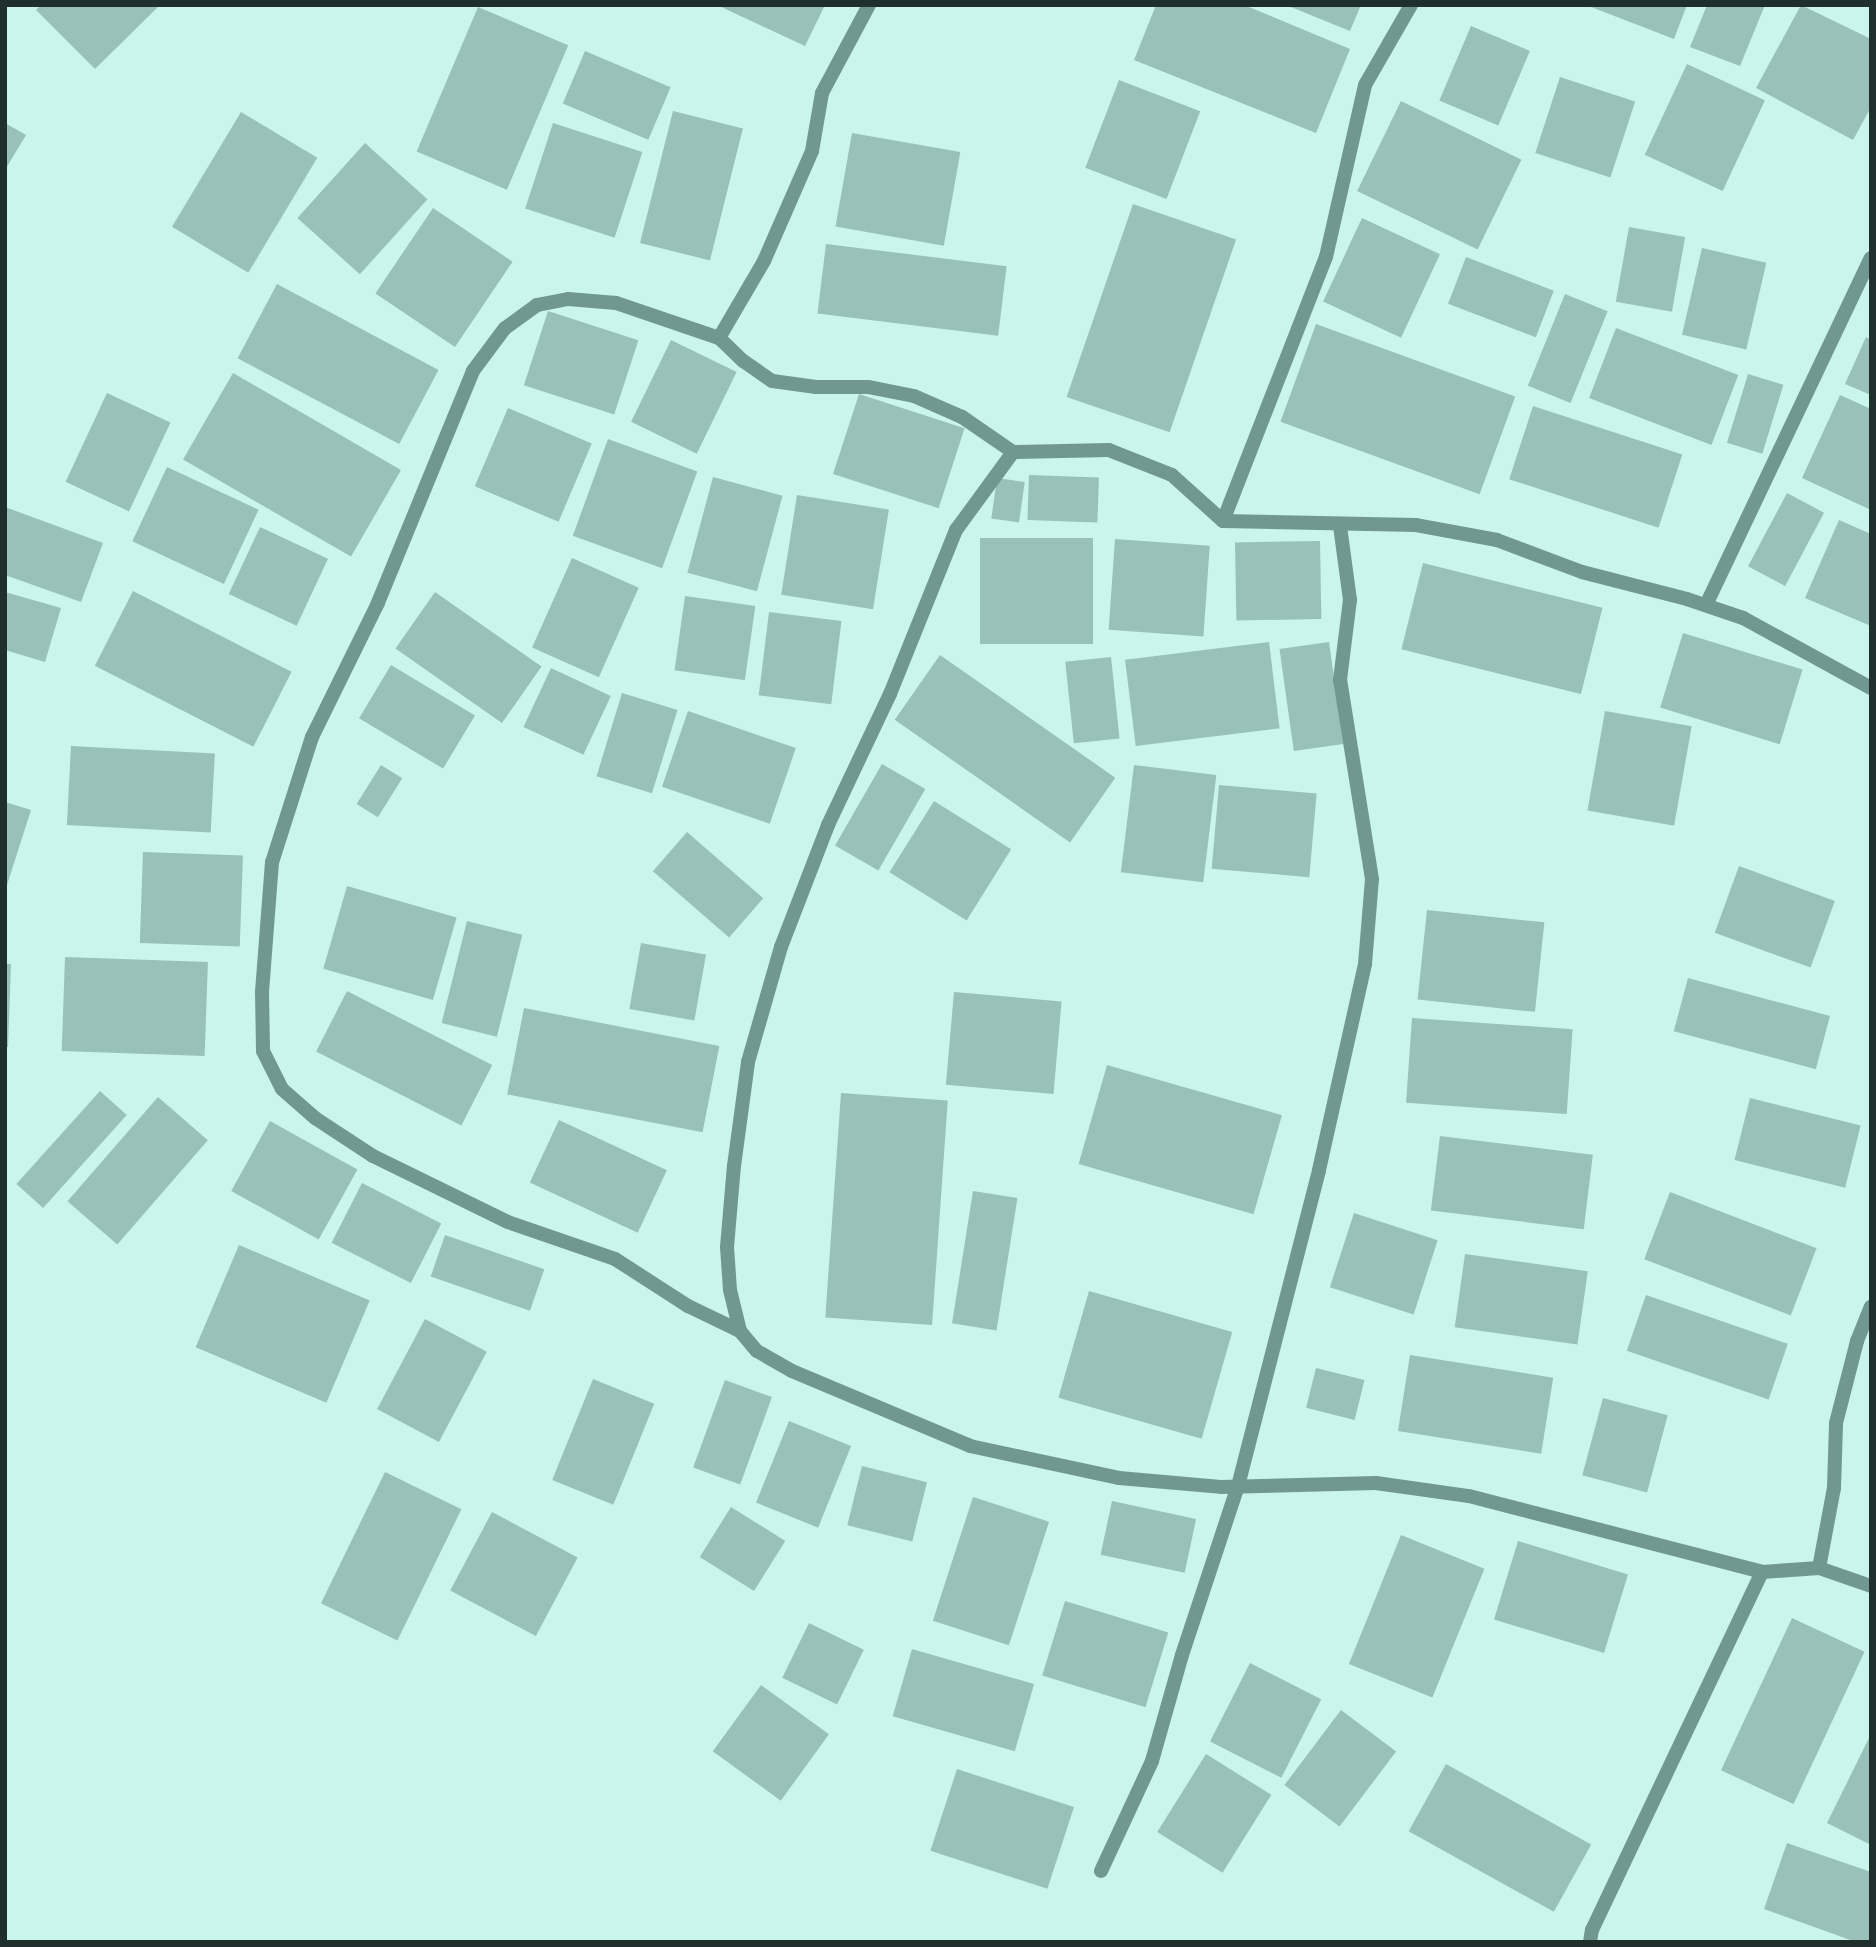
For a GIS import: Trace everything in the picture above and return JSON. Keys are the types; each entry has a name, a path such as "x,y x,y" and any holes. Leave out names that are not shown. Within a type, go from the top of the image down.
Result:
{"street":[{"path":"719,338 765,261 812,151 822,93 869,5"},
{"path":"1223,521 1326,257 1365,85 1411,5"},
{"path":"1706,605 1871,258"},
{"path":"1871,688 1744,618 1706,605 1582,572 1497,540 1416,525 1340,526 1223,521 1172,475 1109,450 1013,452 962,417 914,396 867,387 816,387 772,381 743,361 719,338 616,303 568,299 537,305 505,328 474,371 378,603 312,737 272,862 262,992 263,1051 282,1089 315,1118 373,1156 508,1222 615,1259 688,1306 740,1331 757,1350 792,1371 970,1446 1119,1478 1238,1486 1376,1483 1469,1496 1762,1572 1819,1568 1871,1586"},
{"path":"740,1331 730,1290 727,1247 734,1166 748,1062 781,947 828,825 890,694 956,530 1013,452"},
{"path":"1101,1871 1152,1761 1182,1655 1238,1486 1319,1170 1365,964 1372,879 1340,680 1350,600 1340,526"},
{"path":"1819,1568 1834,1488 1836,1423 1857,1341 1871,1307"},
{"path":"1590,1942 1598,1917 1762,1572"}],"building":[{"path":"41,5 160,5 95,69 36,10"},
{"path":"717,5 825,5 805,46"},
{"path":"1156,5 1244,5 1350,49 1316,133 1134,60"},
{"path":"1286,5 1361,5 1350,31"},
{"path":"1586,5 1687,5 1674,39"},
{"path":"1707,5 1765,5 1740,66 1690,47"},
{"path":"1801,5 1871,39 1871,107 1853,140 1756,88"},
{"path":"478,7 568,45 507,190 417,152"},
{"path":"1471,26 1530,51 1498,126 1439,101"},
{"path":"585,51 671,87 648,140 563,103"},
{"path":"1687,64 1765,100 1723,191 1645,155"},
{"path":"1560,77 1635,101 1610,177 1535,153"},
{"path":"1119,80 1200,111 1167,199 1085,168"},
{"path":"1401,101 1521,160 1478,250 1357,191"},
{"path":"673,111 743,128 710,260 640,243"},
{"path":"241,112 317,158 248,273 172,227"},
{"path":"5,123 26,135 5,170"},
{"path":"553,123 642,152 615,238 525,209"},
{"path":"852,133 960,152 944,246 836,227"},
{"path":"365,143 427,199 360,274 297,218"},
{"path":"1133,204 1236,239 1170,432 1067,397"},
{"path":"433,208 513,262 455,347 375,293"},
{"path":"1362,218 1440,254 1401,338 1323,301"},
{"path":"1629,227 1685,237 1672,312 1616,302"},
{"path":"826,244 1007,266 998,336 817,313"},
{"path":"1702,248 1766,263 1746,350 1682,335"},
{"path":"1466,257 1554,291 1536,337 1448,304"},
{"path":"277,284 439,370 399,444 238,358"},
{"path":"1565,294 1608,311 1571,403 1528,386"},
{"path":"548,311 638,340 614,415 524,385"},
{"path":"1316,324 1515,397 1480,494 1280,422"},
{"path":"1616,328 1738,375 1711,445 1589,398"},
{"path":"1866,337 1871,340 1871,395 1845,384"},
{"path":"671,340 737,372 697,454 631,422"},
{"path":"233,373 401,470 351,557 183,460"},
{"path":"1748,374 1783,385 1762,454 1727,443"},
{"path":"107,393 170,423 129,511 66,482"},
{"path":"859,394 965,428 939,508 833,474"},
{"path":"1840,395 1871,409 1871,510 1802,478"},
{"path":"1533,406 1682,455 1659,528 1509,479"},
{"path":"508,408 592,444 559,522 475,486"},
{"path":"608,439 697,471 662,568 573,536"},
{"path":"167,467 259,510 224,584 132,541"},
{"path":"1029,475 1099,477 1097,522 1027,520"},
{"path":"713,477 783,496 757,591 687,573"},
{"path":"997,478 1025,482 1019,522 991,519"},
{"path":"1787,493 1824,513 1785,586 1748,566"},
{"path":"797,495 889,510 873,609 781,595"},
{"path":"5,507 103,543 81,602 5,575"},
{"path":"1839,520 1871,534 1871,626 1805,598"},
{"path":"260,527 328,559 297,626 229,594"},
{"path":"980,538 1093,538 1093,644 980,644"},
{"path":"1115,539 1210,546 1203,636 1109,630"},
{"path":"1320,541 1321,619 1236,620 1235,542"},
{"path":"572,558 639,588 599,677 532,648"},
{"path":"1423,563 1603,608 1581,694 1401,649"},
{"path":"133,591 292,672 253,747 95,666"},
{"path":"5,592 61,608 45,662 5,650"},
{"path":"435,592 541,667 502,723 395,649"},
{"path":"685,596 755,606 745,680 675,670"},
{"path":"769,612 841,621 831,704 759,695"},
{"path":"1683,633 1803,670 1780,744 1660,708"},
{"path":"1269,642 1280,728 1136,746 1125,660"},
{"path":"1329,642 1343,744 1294,751 1279,649"},
{"path":"940,655 1115,778 1070,842 895,720"},
{"path":"1111,657 1120,739 1074,743 1065,662"},
{"path":"391,665 475,715 443,769 359,718"},
{"path":"551,668 611,696 583,755 524,727"},
{"path":"622,693 677,710 652,793 597,776"},
{"path":"688,711 796,748 770,824 662,787"},
{"path":"1605,711 1692,726 1674,826 1587,810"},
{"path":"71,746 215,754 211,832 67,825"},
{"path":"882,764 925,789 878,870 835,845"},
{"path":"381,765 402,778 378,817 357,804"},
{"path":"1134,765 1216,775 1203,882 1121,872"},
{"path":"1219,785 1317,794 1309,877 1212,869"},
{"path":"934,801 1011,849 967,920 889,872"},
{"path":"5,802 31,810 7,885 5,885"},
{"path":"687,832 763,898 729,938 653,871"},
{"path":"143,852 243,855 240,946 140,943"},
{"path":"1739,866 1835,901 1811,968 1715,933"},
{"path":"347,886 457,917 433,1000 323,969"},
{"path":"1427,910 1544,922 1535,1012 1418,1000"},
{"path":"467,921 522,935 497,1037 442,1023"},
{"path":"641,943 706,954 694,1020 629,1009"},
{"path":"65,957 208,962 205,1056 62,1051"},
{"path":"5,964 11,964 8,1047 5,1047"},
{"path":"1688,978 1830,1016 1816,1069 1674,1031"},
{"path":"347,991 492,1065 461,1126 316,1052"},
{"path":"954,992 1062,1001 1053,1094 946,1085"},
{"path":"524,1008 719,1046 703,1132 507,1094"},
{"path":"1412,1018 1573,1029 1567,1114 1406,1103"},
{"path":"1107,1065 1282,1115 1254,1214 1079,1164"},
{"path":"100,1091 127,1115 43,1208 16,1184"},
{"path":"841,1093 948,1100 932,1325 825,1317"},
{"path":"158,1097 208,1140 117,1244 67,1201"},
{"path":"1750,1098 1861,1126 1845,1188 1735,1160"},
{"path":"559,1120 667,1170 638,1233 530,1183"},
{"path":"270,1121 357,1169 319,1239 231,1191"},
{"path":"1440,1136 1593,1155 1584,1229 1431,1210"},
{"path":"362,1183 441,1223 411,1283 332,1243"},
{"path":"973,1191 1017,1198 996,1330 952,1323"},
{"path":"1670,1192 1817,1248 1791,1315 1644,1259"},
{"path":"1354,1213 1438,1240 1414,1314 1330,1287"},
{"path":"445,1235 544,1269 530,1311 431,1277"},
{"path":"239,1245 370,1300 326,1403 196,1347"},
{"path":"1465,1254 1588,1271 1577,1345 1455,1327"},
{"path":"1089,1291 1232,1332 1202,1439 1058,1398"},
{"path":"1646,1295 1788,1344 1769,1400 1627,1351"},
{"path":"425,1319 487,1352 439,1442 377,1409"},
{"path":"1410,1355 1553,1378 1541,1454 1398,1431"},
{"path":"1316,1368 1365,1380 1355,1420 1306,1408"},
{"path":"593,1379 654,1404 613,1505 552,1480"},
{"path":"725,1380 772,1397 740,1484 693,1467"},
{"path":"1603,1398 1668,1415 1647,1493 1582,1475"},
{"path":"789,1421 851,1446 818,1528 756,1503"},
{"path":"862,1466 927,1482 912,1541 847,1525"},
{"path":"385,1472 461,1509 397,1640 321,1603"},
{"path":"973,1497 1049,1522 1009,1645 933,1621"},
{"path":"1112,1501 1196,1519 1185,1573 1101,1555"},
{"path":"731,1507 785,1541 754,1591 700,1557"},
{"path":"492,1512 578,1558 536,1636 450,1591"},
{"path":"1401,1535 1484,1569 1432,1698 1349,1664"},
{"path":"1518,1541 1628,1575 1604,1653 1494,1619"},
{"path":"1065,1601 1168,1633 1145,1707 1042,1676"},
{"path":"1792,1618 1865,1652 1794,1804 1721,1770"},
{"path":"809,1623 864,1650 837,1705 782,1678"},
{"path":"912,1649 1034,1684 1015,1751 893,1716"},
{"path":"1250,1663 1321,1699 1281,1778 1210,1741"},
{"path":"761,1685 829,1734 781,1801 713,1751"},
{"path":"1341,1710 1396,1752 1340,1827 1284,1785"},
{"path":"1871,1734 1871,1845 1827,1823"},
{"path":"1206,1754 1271,1795 1223,1873 1157,1832"},
{"path":"1446,1764 1591,1844 1554,1912 1409,1831"},
{"path":"957,1769 1074,1807 1047,1889 930,1851"},
{"path":"1787,1843 1871,1872 1870,1942 1856,1942 1764,1909"}]}
